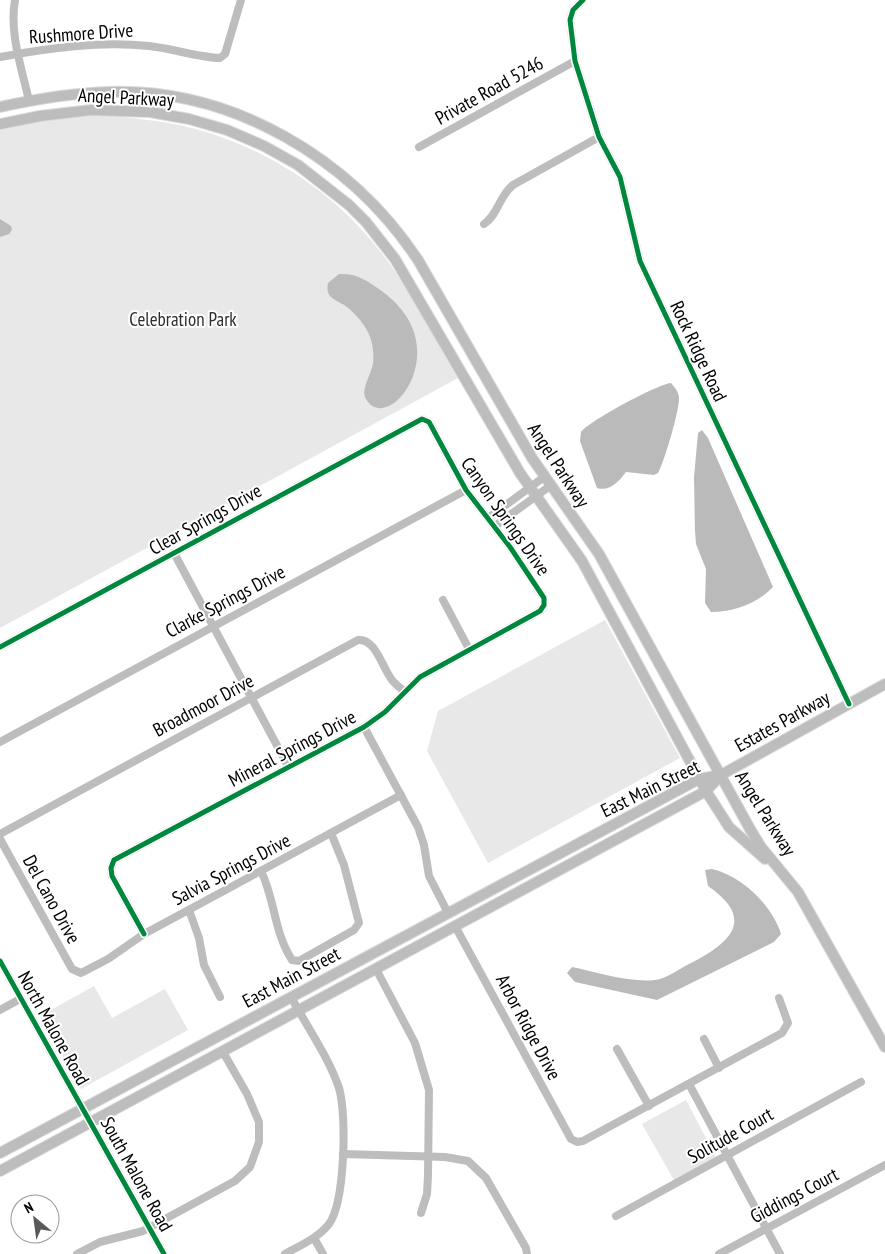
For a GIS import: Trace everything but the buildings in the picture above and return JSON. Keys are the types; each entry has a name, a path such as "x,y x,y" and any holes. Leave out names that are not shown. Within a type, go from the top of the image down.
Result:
{"main road":[{"name":"Angel Parkway","path":"0,107 70,94 110,92 151,94 192,101 231,112 269,128 305,148 338,172 368,199 406,242 547,482 599,554 761,847 788,879"},
{"path":"29,101 32,117"},
{"name":"Angel Parkway","path":"0,124 71,111 150,112 189,119 227,130 264,146 298,165 330,188 366,222 395,259 496,434 536,496 582,561 699,779 729,827 788,879"},
{"name":"Estates Parkway","path":"721,775 885,684"},
{"name":"East Main Street","path":"0,1153 699,779 721,775"},
{"name":"East Main Street","path":"0,1171 706,791 721,775"},
{"path":"581,858 582,849 626,818"},
{"path":"788,879 798,892 885,1047"},
{"path":"448,913 455,926"}],"street":[{"path":"15,0 12,14 18,54 29,101"},
{"name":"Rushmore Drive","path":"0,57 62,47 112,44 148,46 218,58 222,57 241,0"},
{"name":"Rock Ridge Road","path":"583,0 573,10 570,20 575,61 599,136 620,177 640,261 849,704"},
{"name":"Private Road 5246","path":"419,147 575,61"},
{"path":"484,224 492,218 503,194 513,185 599,136"},
{"name":"Canyon Springs Drive","path":"424,419 429,422 466,490 495,526 534,581 544,598 544,605"},
{"name":"Clear Springs Drive","path":"0,647 424,419"},
{"path":"488,518 530,487 547,482"},
{"path":"495,526 536,496 547,482"},
{"name":"Clarke Springs Drive","path":"0,742 466,490"},
{"path":"174,554 288,766"},
{"path":"443,600 469,649"},
{"name":"Mineral Springs Drive","path":"144,934 112,876 111,868 114,860 364,727 385,712 424,673 540,611 544,605"},
{"name":"Broadmoor Drive","path":"0,834 362,640 371,644 393,682 404,691"},
{"path":"364,727 422,835 429,876 448,913"},
{"name":"Salvia Springs Drive","path":"78,973 86,971 144,934 401,795"},
{"path":"261,871 267,885 283,943 292,960 299,961 354,930 359,923 344,865 331,833"},
{"name":"Del Cano Drive","path":"0,839 72,969 78,973"},
{"path":"188,910 199,938 204,965 220,998"},
{"name":"Arbor Ridge Drive","path":"455,926 571,1139 583,1142 649,1106"},
{"name":"North Malone Road","path":"0,961 83,1109"},
{"path":"376,969 415,1043 426,1072 429,1090 430,1156 427,1194 421,1213"},
{"path":"285,1254 314,1238 322,1231 334,1214 339,1202 343,1154 343,1112 339,1088 290,997"},
{"path":"617,1049 649,1106 782,1033 788,1023 780,998"},
{"path":"0,1010 20,999"},
{"path":"704,1039 719,1068"},
{"path":"77,1254 100,1242 142,1232 235,1181 245,1172 254,1158 259,1142 259,1122 247,1094 223,1052"},
{"name":"Solitude Court","path":"616,1216 860,1082"},
{"path":"689,1084 780,1254"},
{"name":"South Malone Road","path":"83,1109 92,1122 164,1254"},
{"path":"343,1154 430,1156 462,1159 476,1167 486,1178 526,1248 527,1254"},
{"name":"Giddings Court","path":"719,1254 885,1165"},
{"path":"314,1238 323,1254"}],"green space":[{"name":"Celebration Park","path":"98,114 188,127 218,136 276,162 303,179 328,198 373,242 392,267 418,308 458,378 0,628 0,130 51,119"},
{"path":"605,620 680,758 488,863 427,751 438,711"},
{"path":"94,986 112,1018 165,989 188,1030 81,1089 40,1016"},
{"path":"686,1100 717,1159 675,1182 642,1124"}],"shaded area":[{"path":"0,219 11,226 12,230 9,234 0,237"},
{"path":"339,274 362,278 383,292 405,314 415,338 417,360 411,381 401,397 389,406 376,408 366,399 364,391 373,363 371,339 359,319 347,307 329,294 327,289 328,283"},
{"path":"671,383 678,393 679,403 671,436 658,473 654,475 626,472 610,487 597,488 580,441 581,432 624,404"},
{"path":"702,430 708,438 773,587 760,598 744,606 719,612 711,612 705,603 706,569 696,544 694,477 698,433"},
{"path":"712,869 745,885 763,903 777,923 781,934 774,942 657,1000 575,982 567,973 572,967 625,979 655,980 672,974 716,948 732,930 734,920 731,910 723,898 708,886 705,870"}],"cycle path":[{"path":"583,0 573,10 570,20 575,61 599,137 620,177 640,261 849,704"},
{"path":"0,647 422,419 429,422 466,490 510,547 544,598 544,605 540,611 420,677 385,712 364,727 114,860 111,868 112,876 144,934"},
{"path":"0,961 164,1254"}]}
